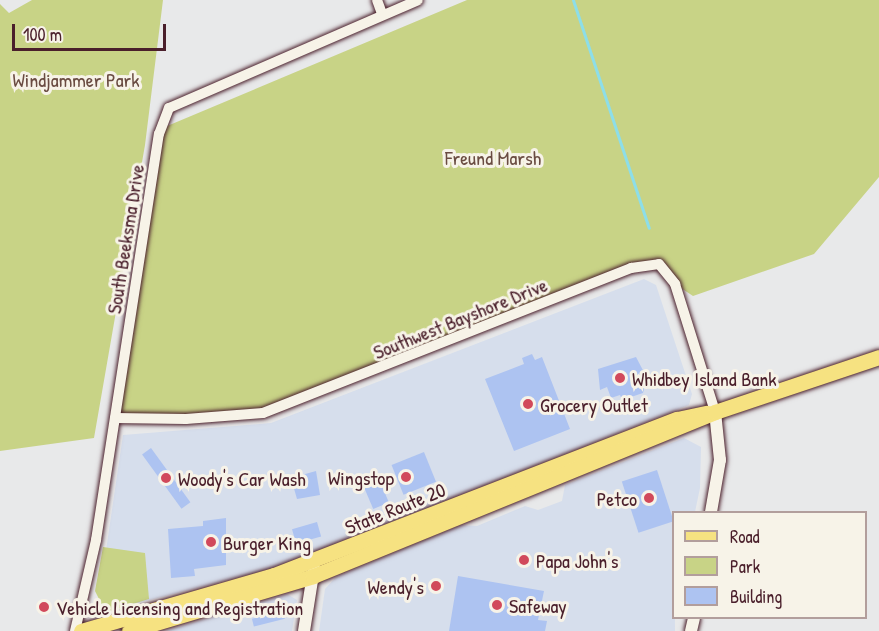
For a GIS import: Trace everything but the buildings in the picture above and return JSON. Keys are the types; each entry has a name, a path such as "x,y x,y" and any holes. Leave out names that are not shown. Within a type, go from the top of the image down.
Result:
{"main road":[{"name":"State Route 20","path":"129,631 313,576 715,412 879,357"},
{"name":"State Route 20","path":"82,631 322,558 676,418 715,412"}],"street":[{"path":"377,0 382,14"},
{"name":"South Beeksma Drive","path":"82,631 83,607 159,134 169,108 418,0"},
{"name":"Southwest Bayshore Drive","path":"115,418 186,420 263,413 631,268 652,264 667,270 675,284 715,412"},
{"path":"711,511 720,460 715,412"},
{"path":"304,631 313,576 322,558"}],"shaded area":[{"path":"644,279 656,285 692,394 689,405 282,566 107,611 98,605 123,435 271,423"},
{"path":"684,438 701,447 700,488 695,511 672,511 672,619 675,619 675,631 319,631 325,589 336,577 461,525 477,526 525,506 538,510 562,501 565,485"},
{"path":"287,594 297,600 292,631 166,631"}],"green space":[{"name":"Windjammer Park","path":"32,0 163,0 145,145 94,438 0,451 0,4 9,13"},
{"name":"Freund Marsh","path":"467,0 879,0 879,177 814,254 693,296 675,284 667,270 645,264 263,413 115,418 160,129"},
{"path":"103,547 145,553 149,599 110,611 103,607 95,591"}],"waterway":[{"path":"573,0 649,228"}],"place":[{"name":"Whidbey Island Bank","path":"620,378"},
{"name":"Grocery Outlet","path":"528,404"},
{"name":"Wingstop","path":"406,477"},
{"name":"Woody's Car Wash","path":"166,478"},
{"name":"Petco","path":"649,498"},
{"name":"Burger King","path":"211,542"},
{"name":"Papa John's","path":"524,560"},
{"name":"Wendy's","path":"436,586"},
{"name":"Safeway","path":"497,605"},
{"name":"Vehicle Licensing and Registration","path":"44,607"}]}
